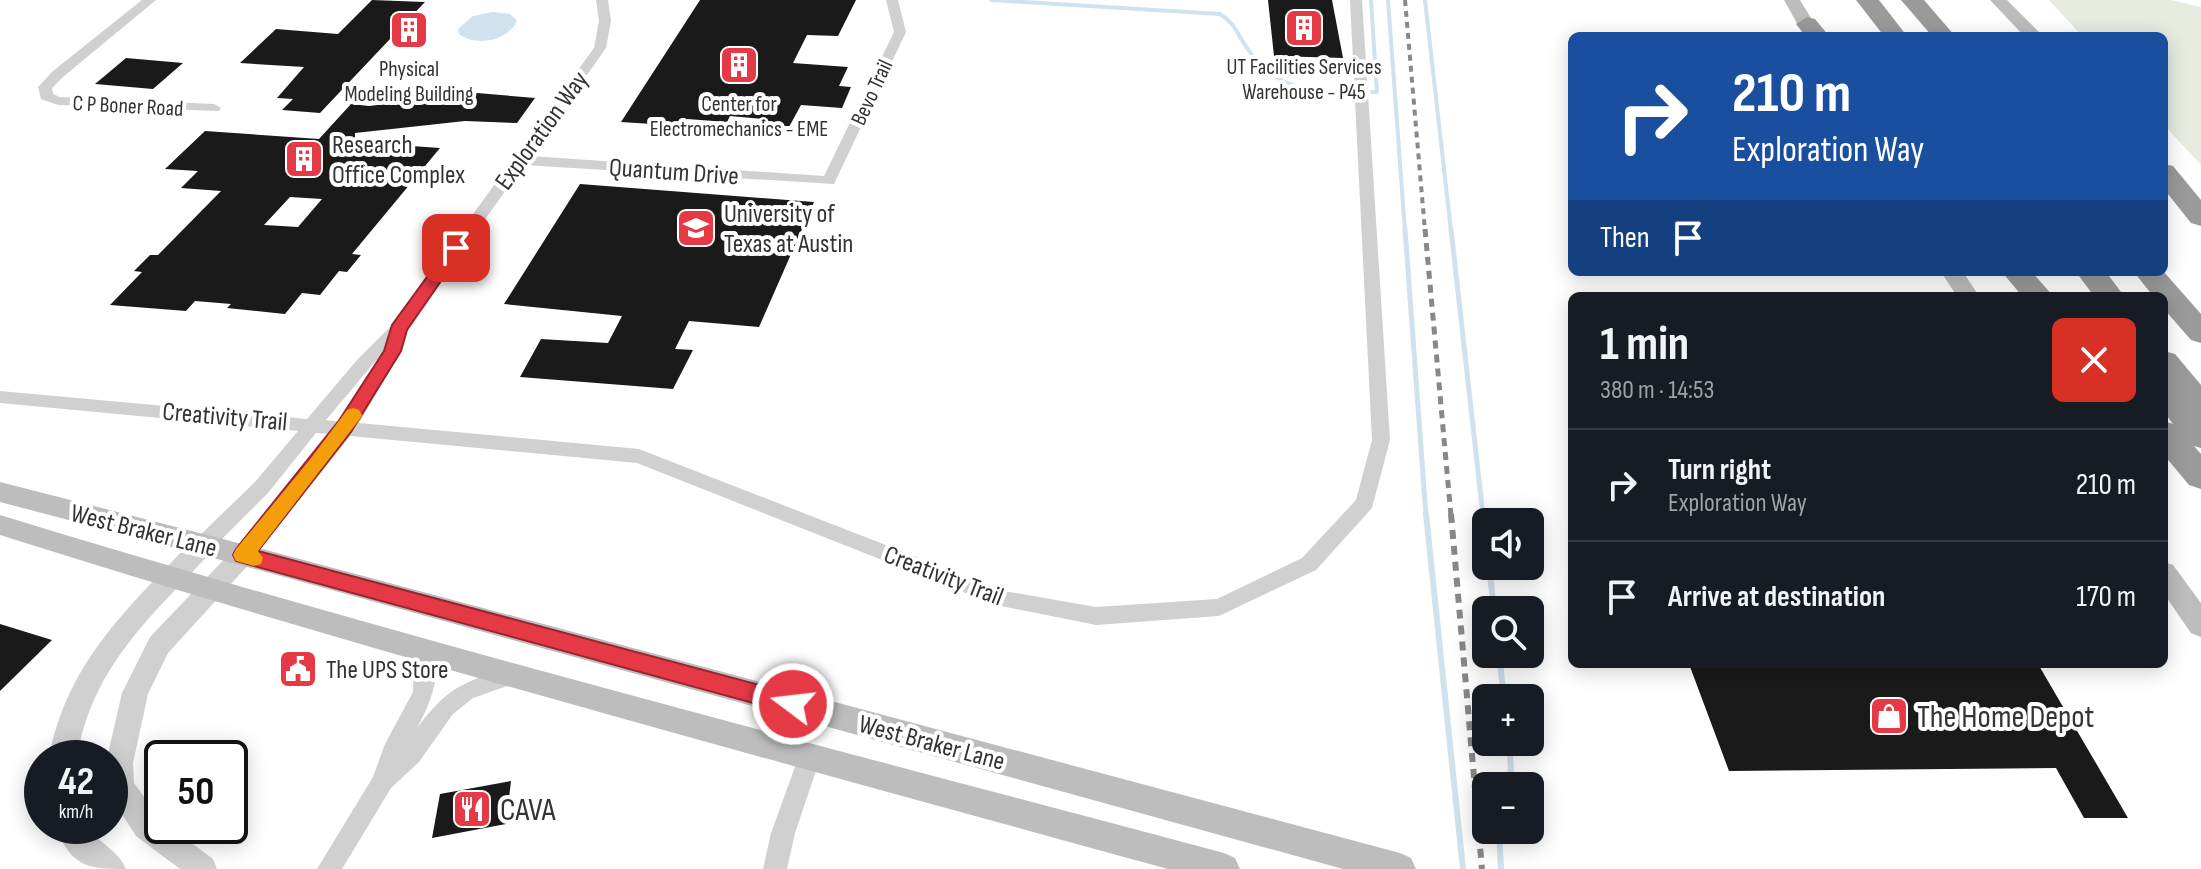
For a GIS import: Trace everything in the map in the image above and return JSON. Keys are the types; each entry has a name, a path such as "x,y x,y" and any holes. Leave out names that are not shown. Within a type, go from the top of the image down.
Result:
{"highway":[{"path":"1851,0 1877,32"},
{"path":"1867,0 1893,32"},
{"path":"1897,0 1925,32"},
{"path":"1912,0 1940,32"},
{"path":"2168,174 2201,217"},
{"path":"2020,276 2035,292"},
{"path":"2072,276 2086,292"},
{"path":"2093,276 2107,292"},
{"path":"2132,276 2146,292"},
{"path":"2151,276 2165,292"},
{"path":"2168,295 2201,333"},
{"path":"2168,318 2201,357"},
{"path":"2168,367 2201,407"},
{"path":"2168,395 2201,436"},
{"path":"2168,438 2201,476"}],"main road":[{"path":"1792,0 1812,32"},
{"path":"1998,0 2030,32"},
{"path":"2168,173 2201,202"},
{"name":"West Braker Lane","path":"0,492 1400,869"},
{"name":"West Braker Lane","path":"0,525 209,590 424,651 1224,869"},
{"path":"2168,579 2201,625"}],"street":[{"name":"C P Boner Road","path":"150,0 58,74 45,87 46,96 58,101 214,108"},
{"name":"Exploration Way","path":"203,545 269,479 310,424 374,350 398,329 600,48 605,21 602,0"},
{"name":"Bevo Trail","path":"829,181 900,32 892,0"},
{"name":"Creativity Trail","path":"0,397 639,456 1003,599 1096,616 1219,607 1309,564 1365,503 1381,440 1356,0"},
{"name":"Quantum Drive","path":"519,160 829,181"},
{"name":"Exploration Way","path":"243,555 345,427 392,351 398,329"},
{"path":"67,740 72,715 95,667 135,615 203,545"},
{"path":"121,740 135,693 159,645 243,555"},
{"path":"330,866 382,782 393,751 424,692 424,651"},
{"path":"382,782 411,755 445,707 466,691 514,674"},
{"path":"775,869 783,833 810,756"},
{"path":"128,799 146,826 203,869"},
{"path":"82,844 112,869"}],"shaded area":[{"path":"2049,0 2171,0 2201,7 2201,165 2168,129 2168,32 2078,32"}],"water":[{"path":"493,12 510,14 517,21 513,28 491,40 474,40 459,34 458,29 473,16"}],"building":[{"path":"372,0 425,2 320,113 282,110 293,99 277,98 304,67 240,63 276,29 338,34"},
{"name":"Center for Electromechanics - EME","path":"700,0 856,0 838,36 807,35 793,63 848,67 839,86 851,87 842,108 801,105 789,127 760,124 763,119 730,116 727,122 687,119 683,126 621,122"},
{"name":"UT Facilities Services Warehouse - P45","path":"1268,0 1332,0 1343,58 1274,56"},
{"path":"126,58 183,63 153,89 95,84"},
{"path":"477,93 535,98 517,123 465,121 355,133 355,142 440,148 352,254 361,255 347,272 339,271 320,295 302,293 285,314 195,301 186,311 110,305 142,272 134,271 150,255 158,255 221,191 181,188 198,171 165,169 205,131 319,139 351,104 369,106","holes":["290,197 322,199 298,227 264,225"]},
{"path":"580,184 814,202 759,327 689,321 675,349 693,350 673,389 520,377 541,339 608,343 622,316 504,304"},
{"path":"0,624 52,640 0,691"},
{"name":"The Home Depot","path":"1690,668 2040,668 2128,818 2084,818 2056,768 1729,771"},
{"name":"CAVA","path":"511,781 506,824 432,838 440,794"}],"waterway":[{"path":"991,0 1220,14 1232,25 1257,61 1279,79 1319,91 1350,92"},
{"path":"1371,0 1377,92 1372,92"},
{"path":"1388,0 1405,231"},
{"path":"1425,0 1451,231"},
{"path":"1405,229 1426,516"},
{"path":"1451,229 1482,508"},
{"path":"1426,514 1463,869"},
{"path":"1491,580 1492,596"},
{"path":"1501,668 1502,684"},
{"path":"1510,756 1510,772"},
{"path":"1500,844 1501,869"}],"railway":[{"path":"1405,0 1425,231"},
{"path":"1425,229 1451,516"},
{"path":"1451,514 1482,869"}],"slow traffic":[{"path":"254,558 243,555 316,466 353,415"}],"place":[{"name":"UT Facilities Services Warehouse - P45","path":"1304,28"},
{"name":"Physical Modeling Building","path":"409,30"},
{"name":"Center for Electromechanics - EME","path":"739,65"},
{"name":"Research Office Complex","path":"304,159"},
{"name":"University of Texas at Austin","path":"696,228"},
{"name":"The UPS Store","path":"298,669"},
{"name":"The Home Depot","path":"1889,716"},
{"name":"CAVA","path":"472,809"}],"route":[{"path":"456,248 398,329 392,351 345,427 243,555 793,704"}]}
